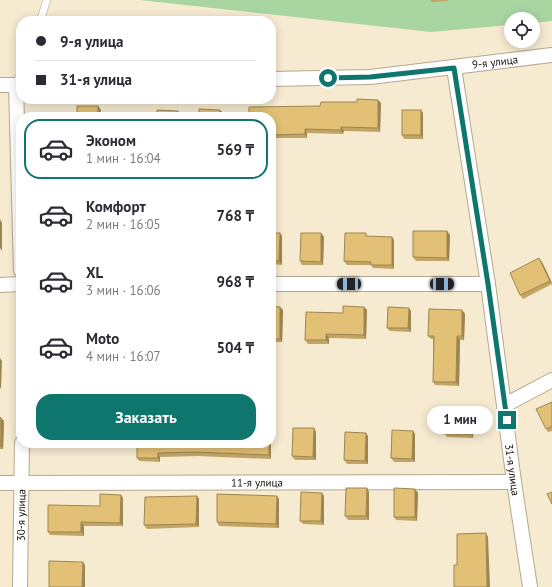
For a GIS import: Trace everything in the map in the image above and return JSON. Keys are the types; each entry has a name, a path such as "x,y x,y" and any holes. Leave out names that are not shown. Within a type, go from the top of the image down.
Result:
{"street":[{"name":"9-я улица","path":"276,79 370,77 552,55"},
{"name":"31-я улица","path":"454,68 488,284 514,482 530,587"},
{"path":"0,85 16,82"},
{"path":"0,285 16,284"},
{"path":"276,284 488,284"},
{"path":"505,405 552,380"},
{"name":"30-я улица","path":"20,587 22,448"},
{"name":"11-я улица","path":"0,482 514,482"}],"lane":[{"path":"42,16 48,0"}],"green space":[{"path":"140,0 552,0 552,21 540,22 540,12 504,12 504,26 431,32"}],"building":[{"path":"357,99 378,100 378,128 341,127 341,130 305,129 305,134 276,135 276,112 249,112 249,107 320,106 321,102 357,102"},
{"path":"77,106 98,106 98,112 77,112"},
{"path":"199,109 220,110 220,112 199,112"},
{"path":"157,110 178,111 178,112 157,112"},
{"path":"402,110 421,110 421,135 402,135"},
{"path":"413,231 447,231 447,258 413,257"},
{"path":"276,233 280,233 279,261 276,261"},
{"path":"301,233 321,233 321,262 300,261"},
{"path":"345,233 366,233 366,236 392,237 392,265 371,265 371,262 344,261"},
{"path":"539,258 550,281 520,295 510,273"},
{"path":"343,306 364,307 364,335 326,334 326,340 305,340 306,312 343,313"},
{"path":"276,307 280,307 280,339 276,339"},
{"path":"388,307 409,308 408,328 387,328"},
{"path":"429,309 462,310 462,336 457,336 456,382 433,382 434,336 428,336"},
{"path":"552,402 552,426 546,429 536,409"},
{"path":"445,407 471,407 471,434 445,434"},
{"path":"0,417 1,418 1,446 0,446"},
{"path":"293,428 314,428 313,457 292,456"},
{"path":"392,430 413,431 412,459 391,458"},
{"path":"345,432 366,433 365,461 344,460"},
{"path":"137,448 269,448 269,455 195,452 158,453 158,458 137,458"},
{"path":"346,488 367,488 366,516 345,516"},
{"path":"394,488 415,489 415,517 394,517"},
{"path":"301,492 322,493 321,521 300,521"},
{"path":"552,492 552,504 547,494"},
{"path":"100,494 121,495 120,523 81,522 81,532 48,532 48,505 100,506"},
{"path":"217,494 277,496 276,524 217,522"},
{"path":"197,496 196,524 144,525 145,497"},
{"path":"486,533 487,587 454,587 454,565 457,565 457,534"},
{"path":"49,561 83,562 82,587 49,587"}],"route":[{"path":"328,78 370,77 454,68 488,284 507,420"}]}
